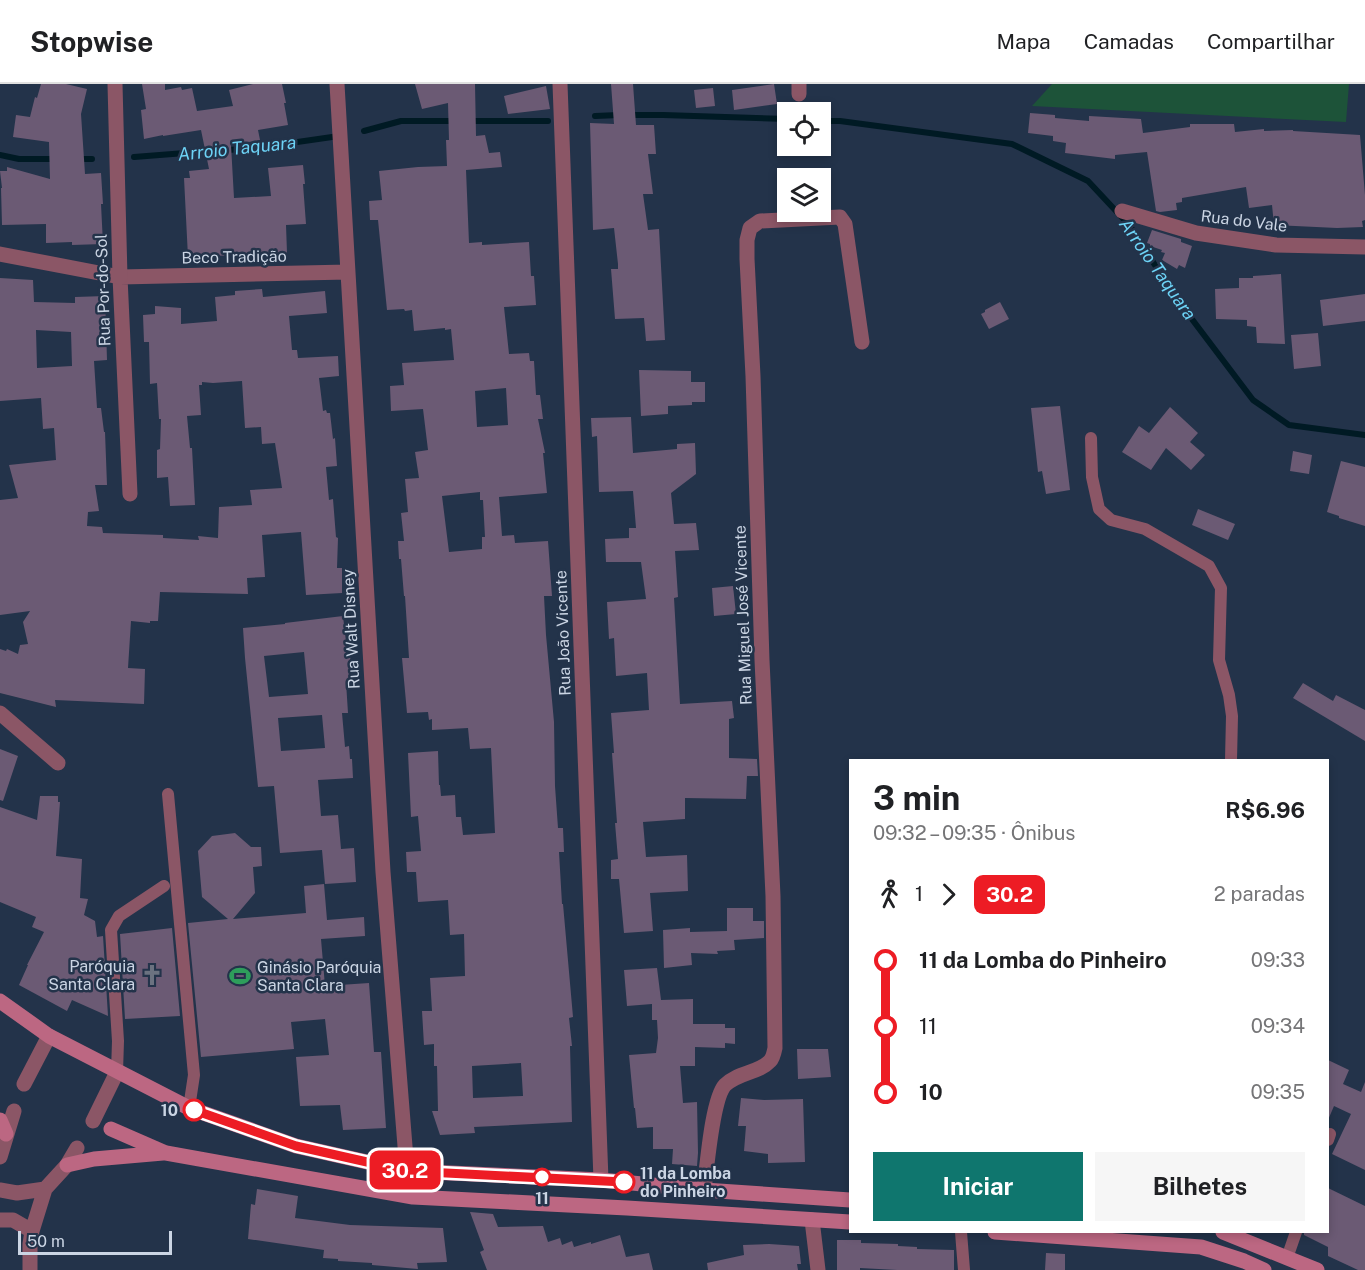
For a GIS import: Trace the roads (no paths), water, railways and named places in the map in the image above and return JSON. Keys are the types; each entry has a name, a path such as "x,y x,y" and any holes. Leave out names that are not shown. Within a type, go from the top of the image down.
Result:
{"main road":[{"path":"0,1001 49,1036 189,1108 296,1146 407,1171 601,1180 849,1200"},
{"path":"111,1129 166,1153 413,1197 849,1222"},
{"path":"67,1165 94,1159 166,1153"},
{"path":"1009,1233 1201,1247 1242,1265 1264,1270"},
{"path":"1225,1233 1317,1270"}],"street":[{"name":"Rua Por-do-Sol","path":"115,84 120,277 130,495"},
{"name":"Rua Walt Disney","path":"337,84 383,872 407,1171"},
{"name":"Rua João Vicente","path":"560,84 601,1180"},
{"name":"Rua do Vale","path":"1122,211 1196,234 1276,244 1365,247"},
{"name":"Rua Miguel José Vicente","path":"704,1190 715,1107 724,1086 737,1076 764,1066 772,1060 775,1048 773,896 747,259 747,240 750,228 760,221 840,216 845,224 862,342"},
{"name":"Beco Tradição","path":"0,254 120,277 348,272"},
{"path":"0,713 58,764"},
{"path":"24,1084 49,1036"},
{"path":"93,1121 117,1072"},
{"path":"0,1157 3,1127 14,1112"},
{"path":"30,1270 32,1231 45,1189 67,1165 77,1148"},
{"path":"0,1190 16,1193 45,1189"},
{"path":"0,1220 13,1220 32,1231"},
{"path":"812,1220 818,1270"}],"lane":[{"path":"1091,438 1092,477 1099,509 1111,520 1145,529 1209,566 1221,588 1219,660 1229,695 1232,716 1231,759"},
{"path":"168,794 194,1075 189,1108"},
{"path":"117,1072 118,1041 111,930 119,916 164,886"},
{"path":"961,1233 964,1270"},
{"path":"1287,1258 1296,1233"}],"waterway":[{"name":"Arroio Taquara","path":"595,116 619,115"},
{"name":"Arroio Taquara","path":"629,115 777,119"},
{"name":"Arroio Taquara","path":"364,131 401,121 455,121"},
{"name":"Arroio Taquara","path":"468,121 548,121"},
{"name":"Arroio Taquara","path":"831,121 1012,144 1088,181 1130,226 1176,298 1253,400 1289,425 1365,435"},
{"name":"Arroio Taquara","path":"224,150 249,149 339,136"},
{"name":"Arroio Taquara","path":"134,157 211,151"},
{"name":"Arroio Taquara","path":"0,155 19,159 56,159"},
{"name":"Arroio Taquara","path":"78,159 92,159"}],"place":[{"name":"Paróquia Santa Clara","path":"152,975"},
{"name":"Ginásio Paróquia Santa Clara","path":"240,976"},
{"name":"10","path":"194,1110"},
{"name":"11","path":"542,1177"},
{"name":"11 da Lomba do Pinheiro","path":"624,1182"}]}
